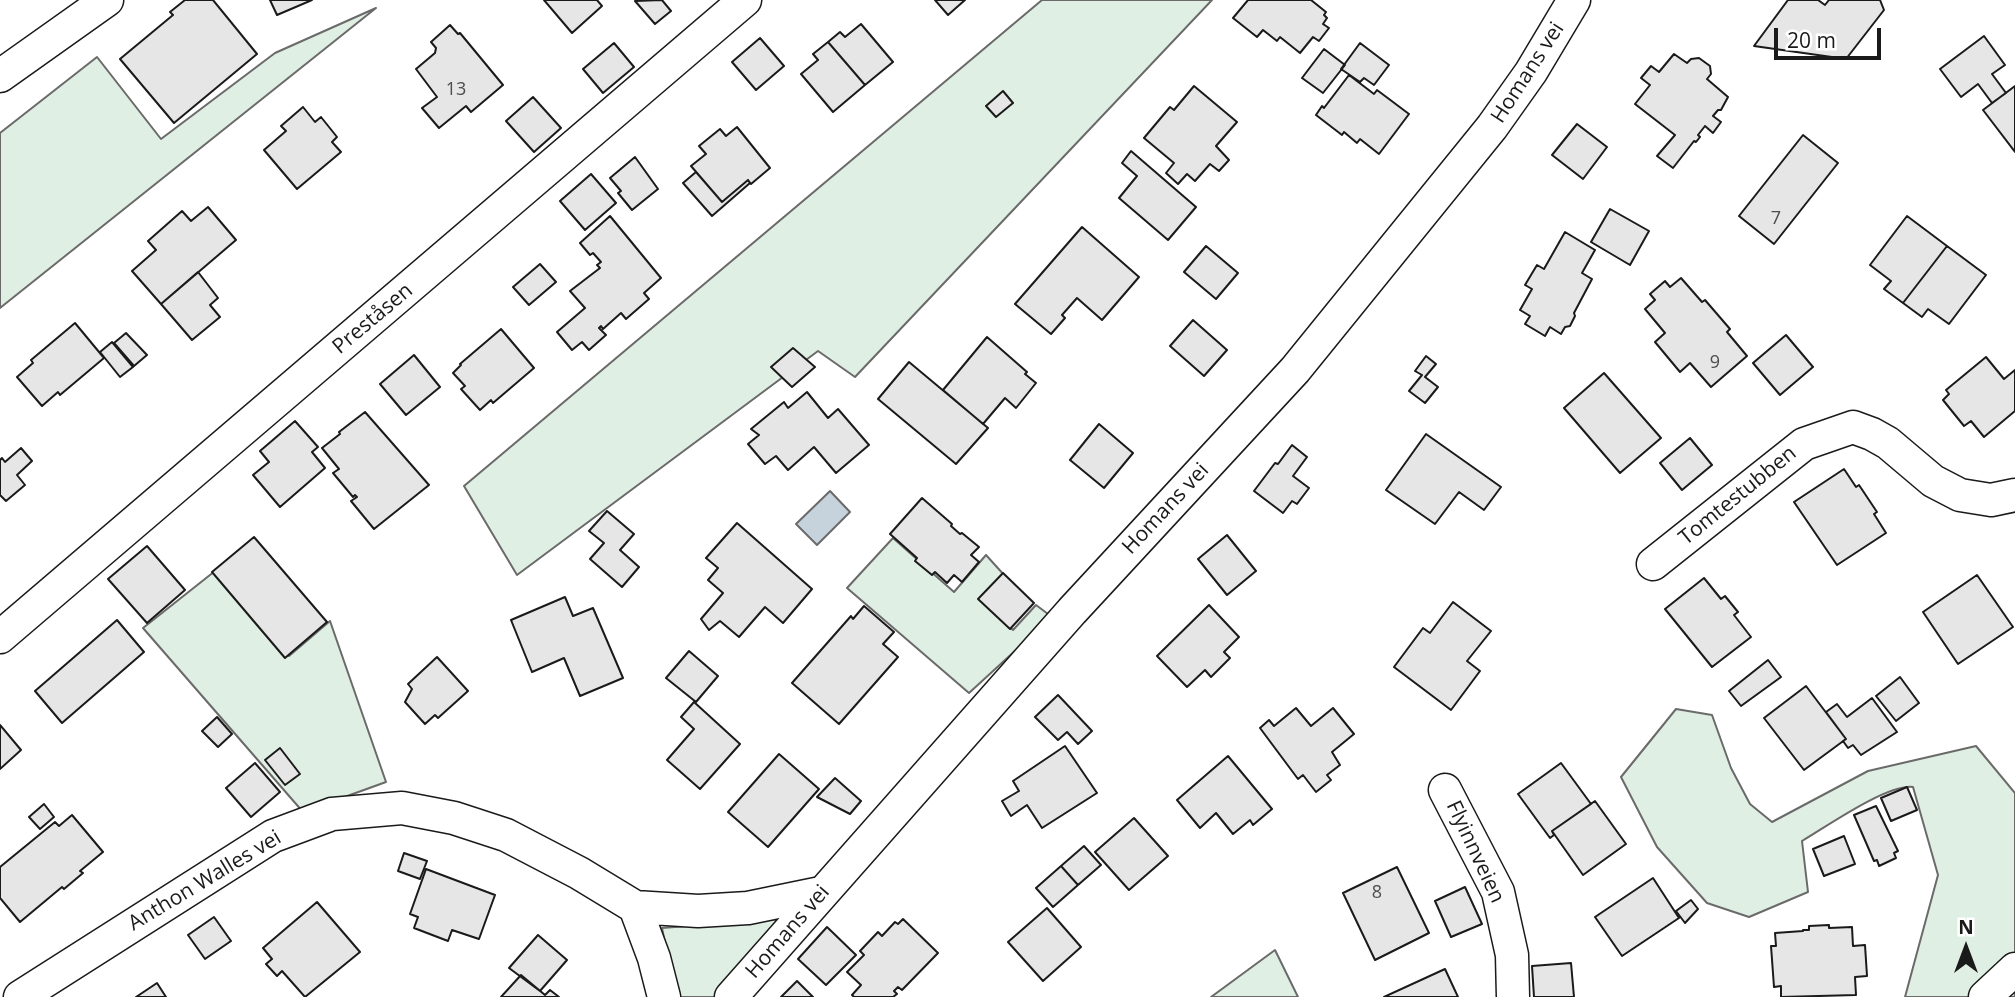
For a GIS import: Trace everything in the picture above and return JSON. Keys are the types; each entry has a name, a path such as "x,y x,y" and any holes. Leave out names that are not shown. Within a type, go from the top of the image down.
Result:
{"street":[{"path":"0,76 107,0"},
{"name":"Preståsen","path":"0,637 745,0"},
{"name":"Homans vei","path":"731,997 1072,611 1295,370 1493,127 1531,72 1574,0"},
{"name":"Tomtestubben","path":"1653,564 1804,444 1853,427 1888,443 1933,481 1961,495 1991,500 2015,495"},
{"name":"Flyinnveien","path":"1445,790 1498,892 1512,954 1514,997"},
{"name":"Anthon Walles vei","path":"20,997 273,836 332,814 402,808 454,818 506,835 579,873 635,907 698,911 748,908 821,893"},
{"path":"635,907 654,958 664,997"},
{"path":"1985,997 2015,969"}],"green space":[{"path":"1042,0 1212,0 855,377 818,351 517,575 464,486"},
{"path":"376,8 0,308 0,133 97,57 161,139 275,53"},
{"path":"893,538 954,592 986,555 1005,576 982,601 1013,630 1036,605 1052,617 969,693 847,588"},
{"path":"215,571 289,656 330,621 386,782 303,812 143,628"},
{"path":"1676,709 1712,715 1731,768 1750,804 1772,822 1868,771 1976,746 2015,793 2015,997 1905,997 1938,875 1913,787 1888,792 1873,799 1802,841 1808,892 1749,917 1707,903 1657,847 1621,777"},
{"path":"791,918 719,997 676,997 662,928"},
{"path":"1275,950 1298,997 1211,997"}],"shaded area":[{"path":"830,491 850,512 817,545 796,524"}],"building":[{"path":"185,0 213,0 257,54 174,123 120,59 173,15 170,12"},
{"path":"270,0 312,0 277,15"},
{"path":"544,0 597,0 602,6 572,33"},
{"path":"662,0 671,11 655,24 635,1"},
{"path":"935,0 965,0 948,15"},
{"path":"1248,0 1311,0 1326,12 1324,15 1327,18 1323,24 1329,28 1319,41 1313,37 1300,53 1280,37 1277,41 1263,30 1257,37 1233,18"},
{"path":"1788,0 1818,0 1825,5 1829,0 1880,0 1884,10 1846,59 1754,46"},
{"path":"861,24 893,62 865,85 828,42 840,32 845,37"},
{"path":"450,25 460,33 503,85 471,112 466,106 439,128 422,108 437,97 416,69 435,53 436,48 431,42"},
{"path":"1984,36 2005,65 1992,74 2006,93 1992,103 1978,84 1961,97 1940,69"},
{"path":"760,38 784,66 756,90 732,62"},
{"path":"828,42 865,85 833,112 801,74 818,60 813,54"},
{"path":"614,43 634,67 603,93 583,69"},
{"path":"1360,43 1389,65 1374,85 1364,78 1360,82 1341,69"},
{"path":"1324,49 1345,65 1323,93 1302,78"},
{"path":"1674,54 1687,63 1691,59 1699,58 1710,66 1711,74 1707,79 1728,97 1721,110 1713,116 1721,122 1713,133 1705,126 1698,135 1700,137 1673,168 1657,156 1675,135 1635,104 1650,85 1641,78 1651,66 1659,72"},
{"path":"1349,75 1374,94 1377,90 1409,114 1379,154 1360,139 1357,143 1344,132 1342,135 1316,115"},
{"path":"1194,86 1237,122 1216,146 1229,160 1219,171 1210,164 1195,181 1187,174 1178,184 1166,173 1174,163 1144,138 1170,107 1174,110"},
{"path":"2015,86 2015,152 1983,110"},
{"path":"1003,91 1013,103 996,117 986,106"},
{"path":"533,97 561,128 534,152 506,121"},
{"path":"303,107 315,122 321,117 337,137 332,142 341,152 297,189 264,150 286,131 281,126"},
{"path":"1577,124 1607,147 1583,179 1552,155"},
{"path":"737,127 770,168 751,184 748,180 722,202 691,166 706,154 699,146 720,129 726,136"},
{"path":"1803,135 1838,163 1774,244 1739,216"},
{"path":"1131,151 1196,207 1168,240 1119,198 1137,176 1122,163"},
{"path":"635,157 658,189 632,210 610,178"},
{"path":"696,172 722,202 748,180 750,183 712,216 683,183"},
{"path":"591,174 616,203 585,230 560,201"},
{"path":"208,207 236,240 161,304 132,271 156,250 148,241 182,211 191,221"},
{"path":"1610,209 1649,231 1630,265 1591,242"},
{"path":"610,216 661,278 644,293 649,299 626,319 621,313 603,329 601,326 599,328 606,335 589,350 582,342 572,350 557,332 585,308 570,291 600,268 597,265 601,262 593,253 590,255 580,243"},
{"path":"1907,216 1947,246 1903,303 1884,289 1891,281 1870,265"},
{"path":"1082,227 1139,277 1102,320 1077,298 1062,315 1065,318 1051,334 1015,304"},
{"path":"1565,232 1595,250 1582,273 1592,279 1570,326 1565,327 1561,334 1550,327 1545,336 1525,324 1530,316 1520,310 1532,289 1525,285 1537,265 1544,269"},
{"path":"1206,246 1238,273 1216,299 1184,272"},
{"path":"1947,246 1986,275 1949,324 1928,309 1922,317 1903,303"},
{"path":"540,264 556,282 529,305 513,287"},
{"path":"198,272 218,298 210,305 220,317 192,340 161,304"},
{"path":"1681,278 1730,329 1727,332 1747,356 1711,387 1690,363 1680,372 1655,342 1665,333 1645,309 1655,300 1650,294 1665,281 1670,287"},
{"path":"1193,320 1227,350 1204,376 1170,346"},
{"path":"75,323 104,358 60,395 58,392 42,406 17,377 33,363 31,360"},
{"path":"501,329 534,368 493,403 491,400 480,410 461,389 465,386 453,373"},
{"path":"126,333 147,355 134,366 114,343"},
{"path":"1786,335 1813,367 1780,395 1753,363"},
{"path":"987,337 1036,383 1016,408 1005,398 983,424 943,390"},
{"path":"112,342 133,367 120,377 100,352"},
{"path":"793,348 815,367 792,387 771,367"},
{"path":"414,355 440,387 406,415 380,384"},
{"path":"1426,356 1436,364 1425,377 1438,387 1425,403 1409,391 1422,375 1415,371"},
{"path":"1986,357 2004,379 2015,370 2015,411 1984,437 1971,421 1964,426 1943,400 1949,394 1946,390"},
{"path":"909,362 988,428 956,464 878,399"},
{"path":"1604,373 1661,438 1620,473 1564,408"},
{"path":"807,392 828,418 838,409 869,445 836,473 814,447 788,470 776,456 765,464 748,444 759,435 751,429 784,402 788,408"},
{"path":"365,412 429,485 374,529 351,501 357,497 353,497 333,473 339,469 322,448"},
{"path":"295,421 318,447 312,452 325,468 280,507 253,475 269,462 260,451"},
{"path":"1099,424 1133,453 1104,488 1070,460"},
{"path":"1426,434 1501,487 1484,510 1459,492 1435,524 1386,490"},
{"path":"1690,438 1712,465 1682,490 1660,463"},
{"path":"1292,445 1307,457 1293,476 1309,488 1297,504 1292,501 1283,513 1254,491"},
{"path":"21,448 32,461 17,475 25,485 6,501 0,495 0,460 2,458 5,462"},
{"path":"1844,469 1856,487 1859,485 1877,512 1874,514 1886,533 1837,565 1794,502"},
{"path":"922,498 960,534 979,547 971,555 979,562 962,582 954,575 947,583 935,572 932,575 890,534"},
{"path":"607,511 634,534 620,550 639,567 622,587 590,559 604,543 589,531"},
{"path":"737,523 812,589 783,623 765,607 739,637 720,621 709,630 701,619 723,593 708,580 718,568 706,558"},
{"path":"1227,535 1256,571 1227,595 1198,559"},
{"path":"254,537 327,622 285,658 212,572"},
{"path":"147,546 185,590 147,623 108,579"},
{"path":"1003,573 1034,603 1010,629 978,599"},
{"path":"1977,575 2013,627 1958,664 1923,612"},
{"path":"1704,578 1721,599 1725,596 1738,612 1734,615 1751,637 1712,667 1665,609"},
{"path":"565,597 573,616 593,608 623,678 580,696 564,658 532,672 511,620"},
{"path":"1453,602 1491,631 1467,661 1480,671 1451,710 1394,667 1423,628 1430,633"},
{"path":"1209,605 1239,637 1224,652 1230,658 1211,677 1205,670 1187,687 1157,656"},
{"path":"864,606 894,632 883,644 898,657 839,724 792,683 851,616 853,619"},
{"path":"117,620 144,652 62,723 35,691"},
{"path":"689,651 718,676 696,702 666,678"},
{"path":"437,657 468,691 438,718 435,715 425,724 405,702 412,689 408,684"},
{"path":"1768,660 1781,677 1741,706 1729,691"},
{"path":"1900,677 1919,703 1896,721 1876,696"},
{"path":"1806,686 1846,739 1804,770 1764,718"},
{"path":"1058,695 1092,731 1078,744 1067,732 1058,740 1035,717"},
{"path":"1872,698 1897,732 1861,755 1853,745 1848,748 1843,741 1846,739 1826,712 1837,704 1847,717"},
{"path":"694,702 740,744 700,789 667,760 694,729 681,717"},
{"path":"1296,708 1311,726 1333,708 1354,734 1332,752 1340,765 1327,775 1331,780 1316,792 1303,775 1298,779 1260,728 1269,720 1274,726"},
{"path":"217,717 232,734 218,747 202,731"},
{"path":"0,725 21,750 0,769"},
{"path":"1065,746 1097,793 1042,828 1027,805 1011,816 1002,801 1019,791 1013,781"},
{"path":"280,748 300,774 285,785 265,760"},
{"path":"779,754 819,789 768,847 728,812"},
{"path":"1228,756 1272,809 1253,825 1250,820 1233,834 1216,813 1200,828 1177,800"},
{"path":"255,763 280,792 251,817 226,788"},
{"path":"1561,763 1591,804 1552,831 1554,835 1550,838 1518,794"},
{"path":"835,778 861,801 850,814 817,797"},
{"path":"1907,787 1917,810 1891,821 1881,798"},
{"path":"1595,801 1626,844 1583,875 1552,831"},
{"path":"44,804 54,817 40,829 29,817"},
{"path":"1876,806 1898,851 1894,853 1896,858 1879,866 1877,860 1874,861 1854,815"},
{"path":"72,815 103,852 80,871 83,873 20,922 0,898 0,867 55,822 59,826"},
{"path":"1134,818 1168,856 1129,890 1095,852"},
{"path":"1844,836 1855,864 1824,876 1813,849"},
{"path":"1084,846 1101,865 1078,885 1061,866"},
{"path":"404,853 427,861 420,879 398,871"},
{"path":"1061,866 1078,885 1053,907 1036,888"},
{"path":"1397,867 1429,933 1375,960 1343,893"},
{"path":"426,869 495,895 479,939 452,930 448,941 414,928 418,917 410,914"},
{"path":"1653,878 1679,918 1622,956 1595,917"},
{"path":"1465,887 1482,924 1451,937 1435,901"},
{"path":"1691,900 1698,909 1685,923 1676,911"},
{"path":"317,902 360,952 305,997 282,971 277,976 266,964 272,959 263,948"},
{"path":"1047,908 1081,947 1043,981 1008,942"},
{"path":"214,917 231,941 205,959 188,935"},
{"path":"903,919 938,953 902,990 898,987 894,991 897,994 893,997 854,997 852,995 861,985 847,972 864,955 860,951 878,932 882,936 895,922 898,924"},
{"path":"1829,925 1829,928 1852,927 1853,946 1865,945 1867,976 1855,977 1856,995 1781,997 1781,986 1774,987 1771,946 1776,946 1775,933 1803,931 1809,930 1809,926"},
{"path":"827,927 856,955 826,985 798,959"},
{"path":"538,935 567,960 540,991 509,968"},
{"path":"1571,963 1574,997 1534,997 1532,966"},
{"path":"1445,969 1458,997 1384,997"},
{"path":"521,975 545,995 550,990 559,997 501,997"},
{"path":"797,981 813,997 781,997"},
{"path":"157,983 166,997 136,997"}]}
